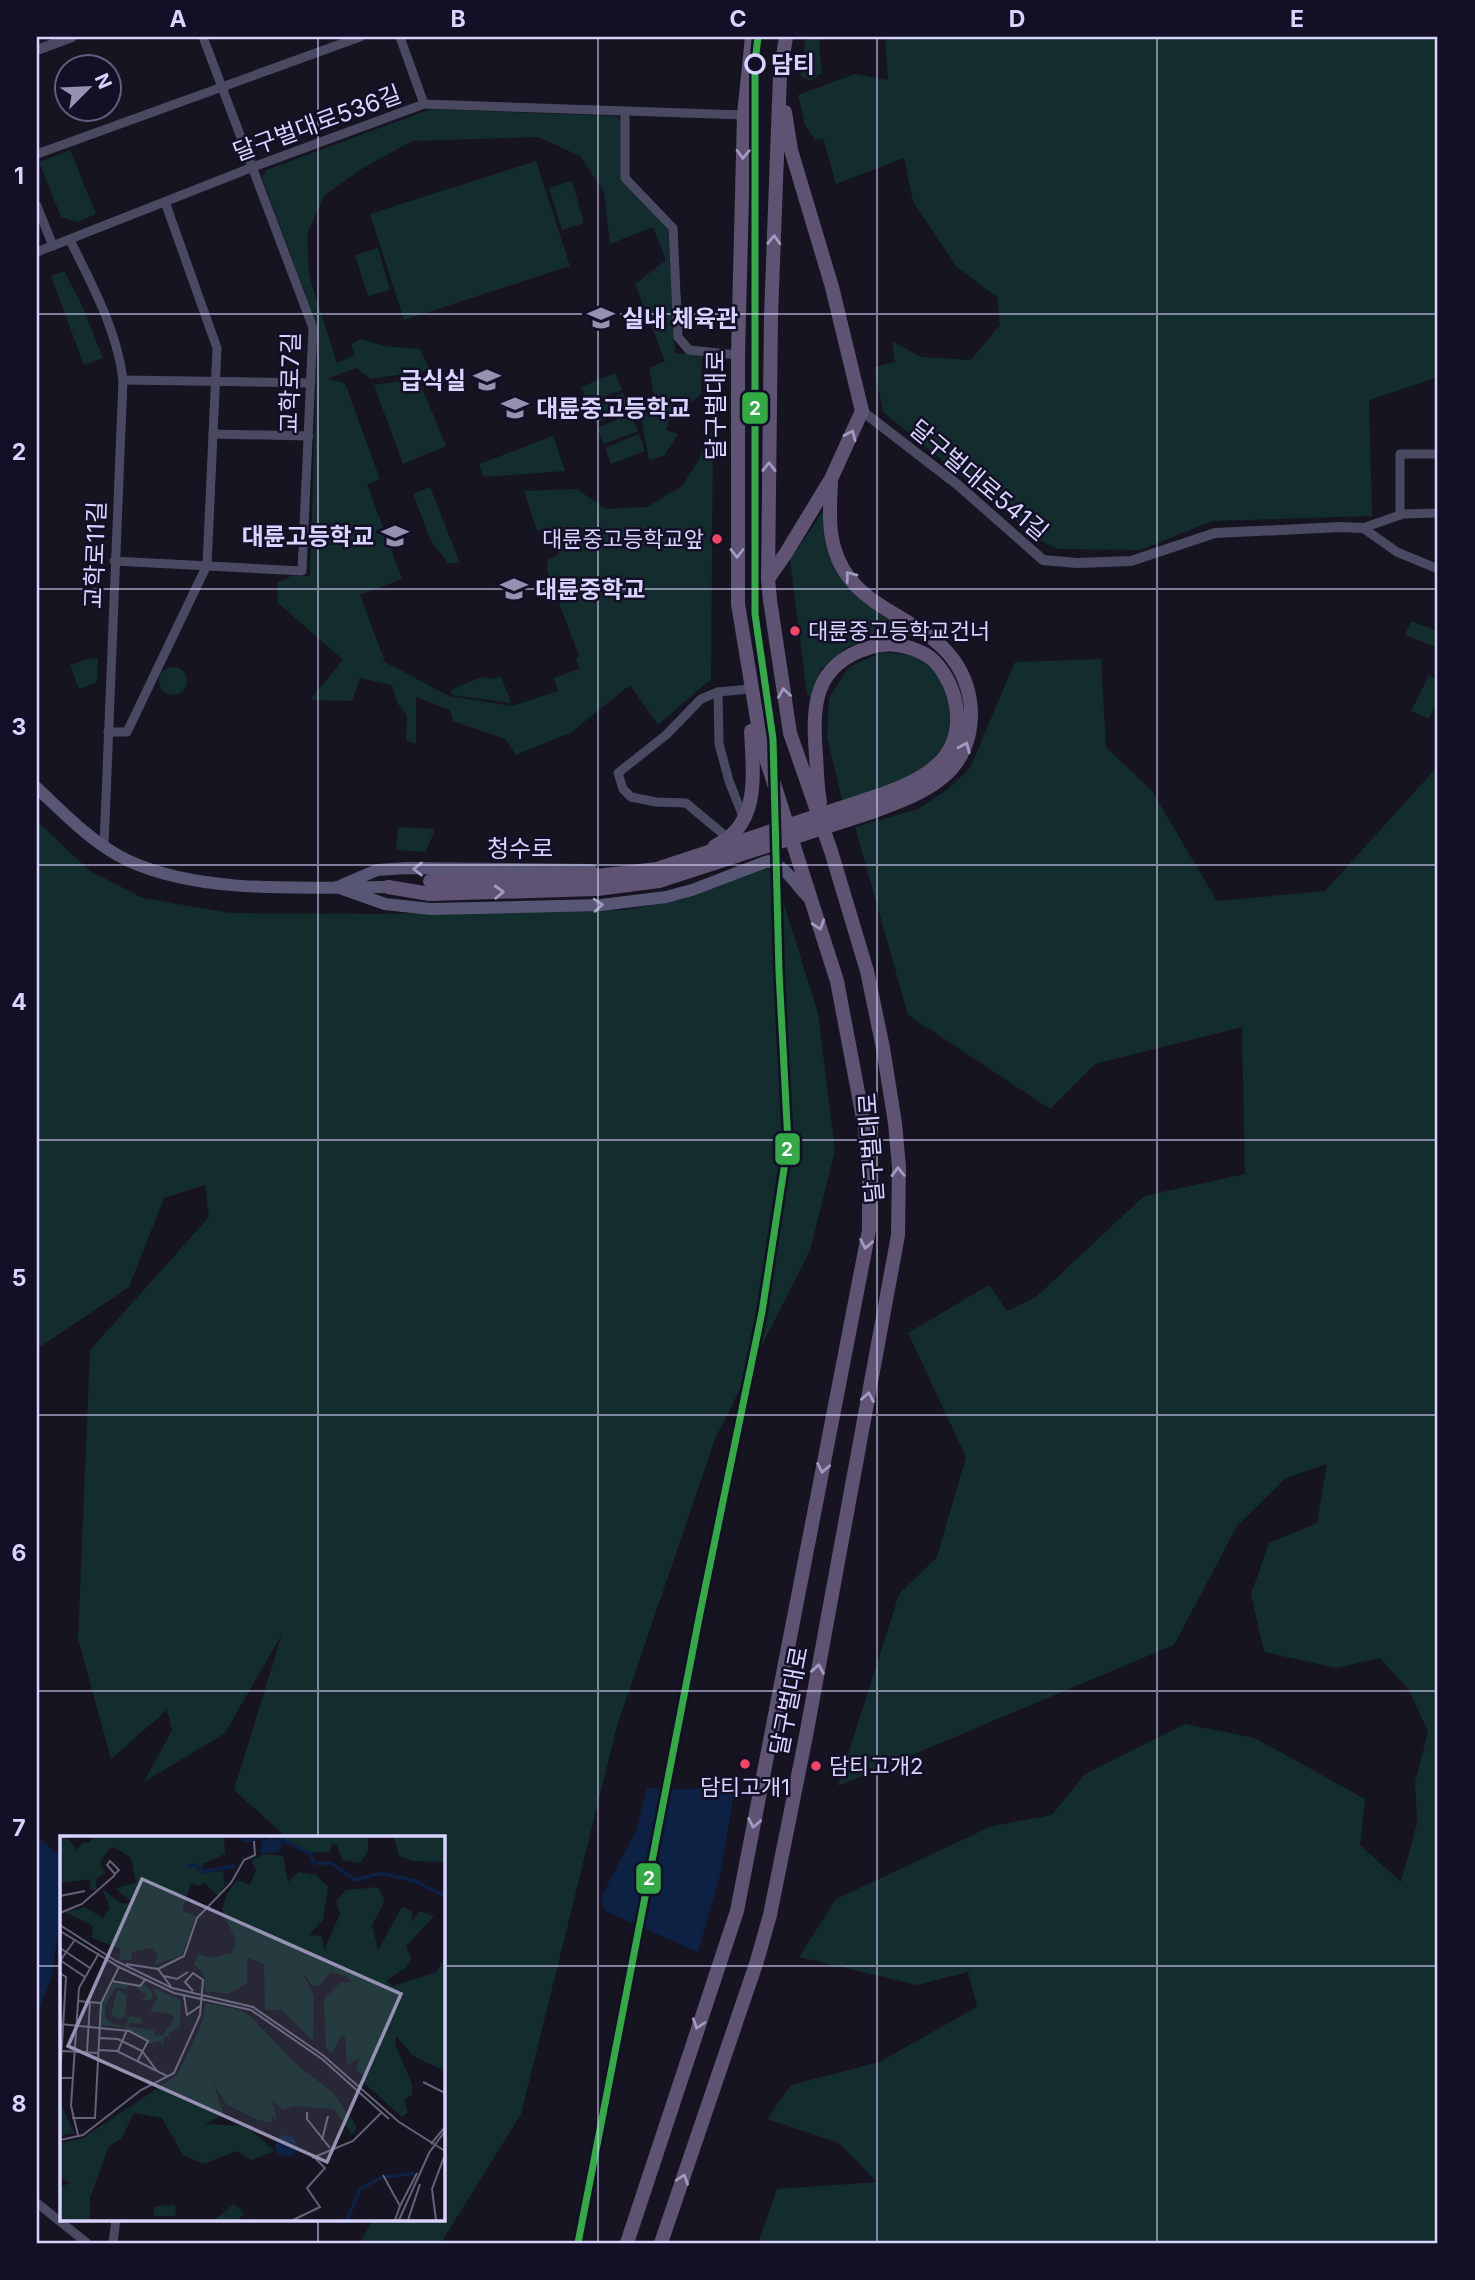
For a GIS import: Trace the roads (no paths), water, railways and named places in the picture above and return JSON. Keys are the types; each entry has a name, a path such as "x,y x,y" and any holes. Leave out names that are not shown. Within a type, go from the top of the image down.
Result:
{"main road":[{"name":"달구벌대로","path":"627,2243 737,1910 869,1230 867,1151 838,981 761,743 738,604 738,355 744,115 752,37"},
{"name":"달구벌대로","path":"661,2243 757,1961 770,1915 806,1736 898,1235 899,1167 889,1079 867,971 831,851 790,733 768,579 771,316 780,75 786,37"},
{"path":"768,579 831,479 862,411 832,287 791,150 780,75"},
{"path":"337,887 385,904 431,894 657,869 870,806 914,797 944,778 963,754 971,731 971,698 961,671 948,653 932,638 851,580 836,556 831,537 831,479"},
{"path":"831,851 819,798 813,721 819,689 838,662 855,652 873,646 901,644 930,657 951,683 958,711 956,736 941,763 926,776 870,806"},
{"path":"704,851 728,838 744,819 753,784 752,695"},
{"name":"청수로","path":"37,789 104,846 127,860 153,870 221,885 388,887"},
{"name":"청수로","path":"337,887 377,870 614,870 665,864 704,851"},
{"path":"388,887 431,894 601,905 692,890 768,861 778,864 790,874 811,901"}],"street":[{"path":"37,50 72,37"},
{"name":"교학로7길","path":"114,561 302,571 313,328 203,37"},
{"path":"37,154 360,37"},
{"path":"400,37 424,104"},
{"name":"달구벌대로536길","path":"37,253 253,167 424,104 744,115"},
{"path":"625,113 625,178 673,228 678,337 689,350 738,355"},
{"path":"108,732 127,733 207,565 217,348 165,202"},
{"path":"37,206 53,246"},
{"name":"교학로11길","path":"70,240 100,302 120,356 123,380 104,846"},
{"path":"123,380 311,383"},
{"name":"달구벌대로541길","path":"862,411 958,485 1043,560 1077,563 1131,561 1215,533 1363,528"},
{"path":"213,434 309,436"},
{"path":"1400,515 1400,453 1438,453"},
{"path":"1363,528 1400,515 1438,513"},
{"path":"1363,528 1410,559 1438,569"},
{"path":"728,838 686,803 656,802 631,797 623,789 618,773 666,735 701,699 719,692 752,695"},
{"path":"719,692 719,744 729,781 744,819"},
{"path":"37,2203 87,2243"},
{"path":"113,2243 116,2220"}],"water":[{"path":"736,1781 720,1875 698,1952 605,1911 601,1897 636,1831 647,1788 692,1789"},
{"path":"37,1837 57,1853 60,1862 60,1914 52,1976 37,2015"}],"place":[{"name":"담티","path":"755,64"},
{"name":"실내 체육관","path":"601,318"},
{"name":"급식실","path":"487,380"},
{"name":"대륜중고등학교","path":"515,408"},
{"name":"대륜고등학교","path":"395,536"},
{"name":"대륜중고등학교앞","path":"717,539"},
{"name":"대륜중학교","path":"514,589"},
{"name":"대륜중고등학교건너","path":"795,631"},
{"name":"담티고개1","path":"745,1764"},
{"name":"담티고개2","path":"816,1766"}]}
